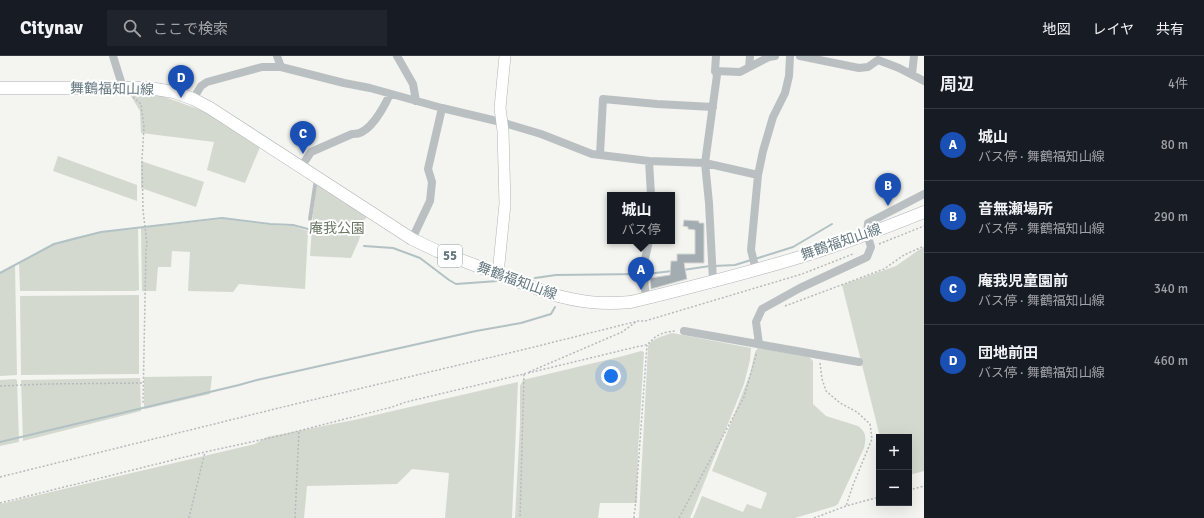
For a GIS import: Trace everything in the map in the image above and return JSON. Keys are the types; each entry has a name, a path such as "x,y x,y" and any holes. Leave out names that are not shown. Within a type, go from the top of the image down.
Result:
{"main road":[{"name":"舞鶴福知山線","path":"0,88 149,88 174,92 193,99 210,108 412,239 437,251 550,294 592,303 612,304 631,302 756,270 813,253 924,212"}],"street":[{"path":"113,56 123,88"},
{"path":"277,56 281,67"},
{"path":"397,56 413,84 416,101"},
{"path":"498,274 505,204 503,131 500,108 505,56"},
{"path":"712,281 709,203 705,163 717,75 715,71 716,56"},
{"path":"749,67 750,56"},
{"path":"715,71 740,72 769,57 775,56"},
{"path":"756,270 751,250 758,175 763,150 773,117 785,93 789,76 790,56"},
{"path":"800,56 860,68 868,67 878,60 912,74 924,81"},
{"path":"912,74 914,56"},
{"path":"193,99 201,86 207,82 262,67 281,67 344,84 370,88 442,108 501,122 541,134 592,154 649,161 705,163 758,175"},
{"path":"301,168 311,152 352,134 357,135 365,131 376,119 390,94"},
{"path":"600,154 602,99 657,104 713,106"},
{"path":"412,239 430,200 432,182 428,169 442,108"},
{"path":"649,161 651,192"},
{"path":"759,344 756,322 762,309 800,288 867,257 871,247 867,234 868,223 924,194"},
{"path":"646,298 643,268 648,244"},
{"path":"684,331 859,362"}],"lane":[{"path":"310,220 316,177"}],"path":[{"path":"123,88 141,104 144,127 142,159 143,203 147,244 143,403"},
{"path":"871,247 924,226"},
{"path":"780,308 884,269 904,255 924,246"},
{"path":"0,477 638,321 646,321 802,274 857,253"},
{"path":"524,374 622,332 638,321"},
{"path":"0,503 205,452 299,431 406,402 647,345 657,336 672,331 684,331"},
{"path":"679,518 744,397 759,344"},
{"path":"634,518 647,345"},
{"path":"819,355 822,379 826,391 840,403 857,412 870,424 872,439 846,506"},
{"path":"520,518 524,374"},
{"path":"0,386 144,383"},
{"path":"295,518 299,431"},
{"path":"189,518 205,452"},
{"path":"912,489 924,486"},
{"path":"814,518 846,506 876,498"}],"green space":[{"path":"132,93 162,96 206,112 260,147 245,183 207,170 214,142 141,133 140,111 131,96"},
{"path":"58,156 137,185 137,201 53,171"},
{"path":"141,161 204,182 196,207 141,188"},
{"name":"庵我公園","path":"317,182 370,214 364,220 359,240 351,258 310,256"},
{"path":"223,219 270,225 293,226 308,231 305,289 239,284 233,292 188,291 190,252 172,251 171,267 158,267 156,291 142,291 141,228"},
{"path":"138,229 139,290 20,291 19,263 46,248 75,237"},
{"path":"924,247 924,471 912,474 912,434 879,434 842,285 896,266"},
{"path":"15,265 17,375 0,376 0,274"},
{"path":"139,295 139,374 21,375 20,296"},
{"path":"672,333 751,348 750,360 744,384 690,518 639,518 648,346 655,339"},
{"path":"758,348 809,357 813,361 813,404 826,416 861,428 865,436 864,448 838,504 835,506 795,518 693,518 702,496 743,512 747,504 761,509 767,493 712,471 750,374 755,352"},
{"path":"641,351 644,352 638,451 637,503 600,503 598,518 515,518 520,425 520,386 523,380"},
{"path":"212,376 210,394 145,409 144,377"},
{"path":"140,378 141,411 23,441 21,380"},
{"path":"0,380 17,380 19,442 0,446"},
{"path":"518,382 512,518 445,518 449,473 412,469 397,484 307,486 304,518 0,518 0,504 255,444 267,437 354,420"}],"building":[{"path":"684,220 699,221 699,223 704,223 704,263 684,263 687,279 651,289 650,278 670,275 671,261 677,261 677,254 695,254 695,230 688,229 688,227 683,226"}],"waterway":[{"path":"0,273 54,244 101,232 222,218 270,224 293,225 308,229"},
{"path":"755,259 793,247 832,224"},
{"path":"364,246 393,248 420,258 456,284 498,281"},
{"path":"714,266 735,265 751,260"},
{"path":"683,270 710,266"},
{"path":"647,274 672,271"},
{"path":"535,278 556,275 640,274"},
{"path":"0,442 257,380 476,331 521,323 551,314 555,307"}],"place":[{"name":"団地前田","path":"181,98"},
{"name":"庵我児童園前","path":"303,154"},
{"name":"音無瀬場所","path":"888,206"},
{"name":"城山","path":"641,290"}]}
